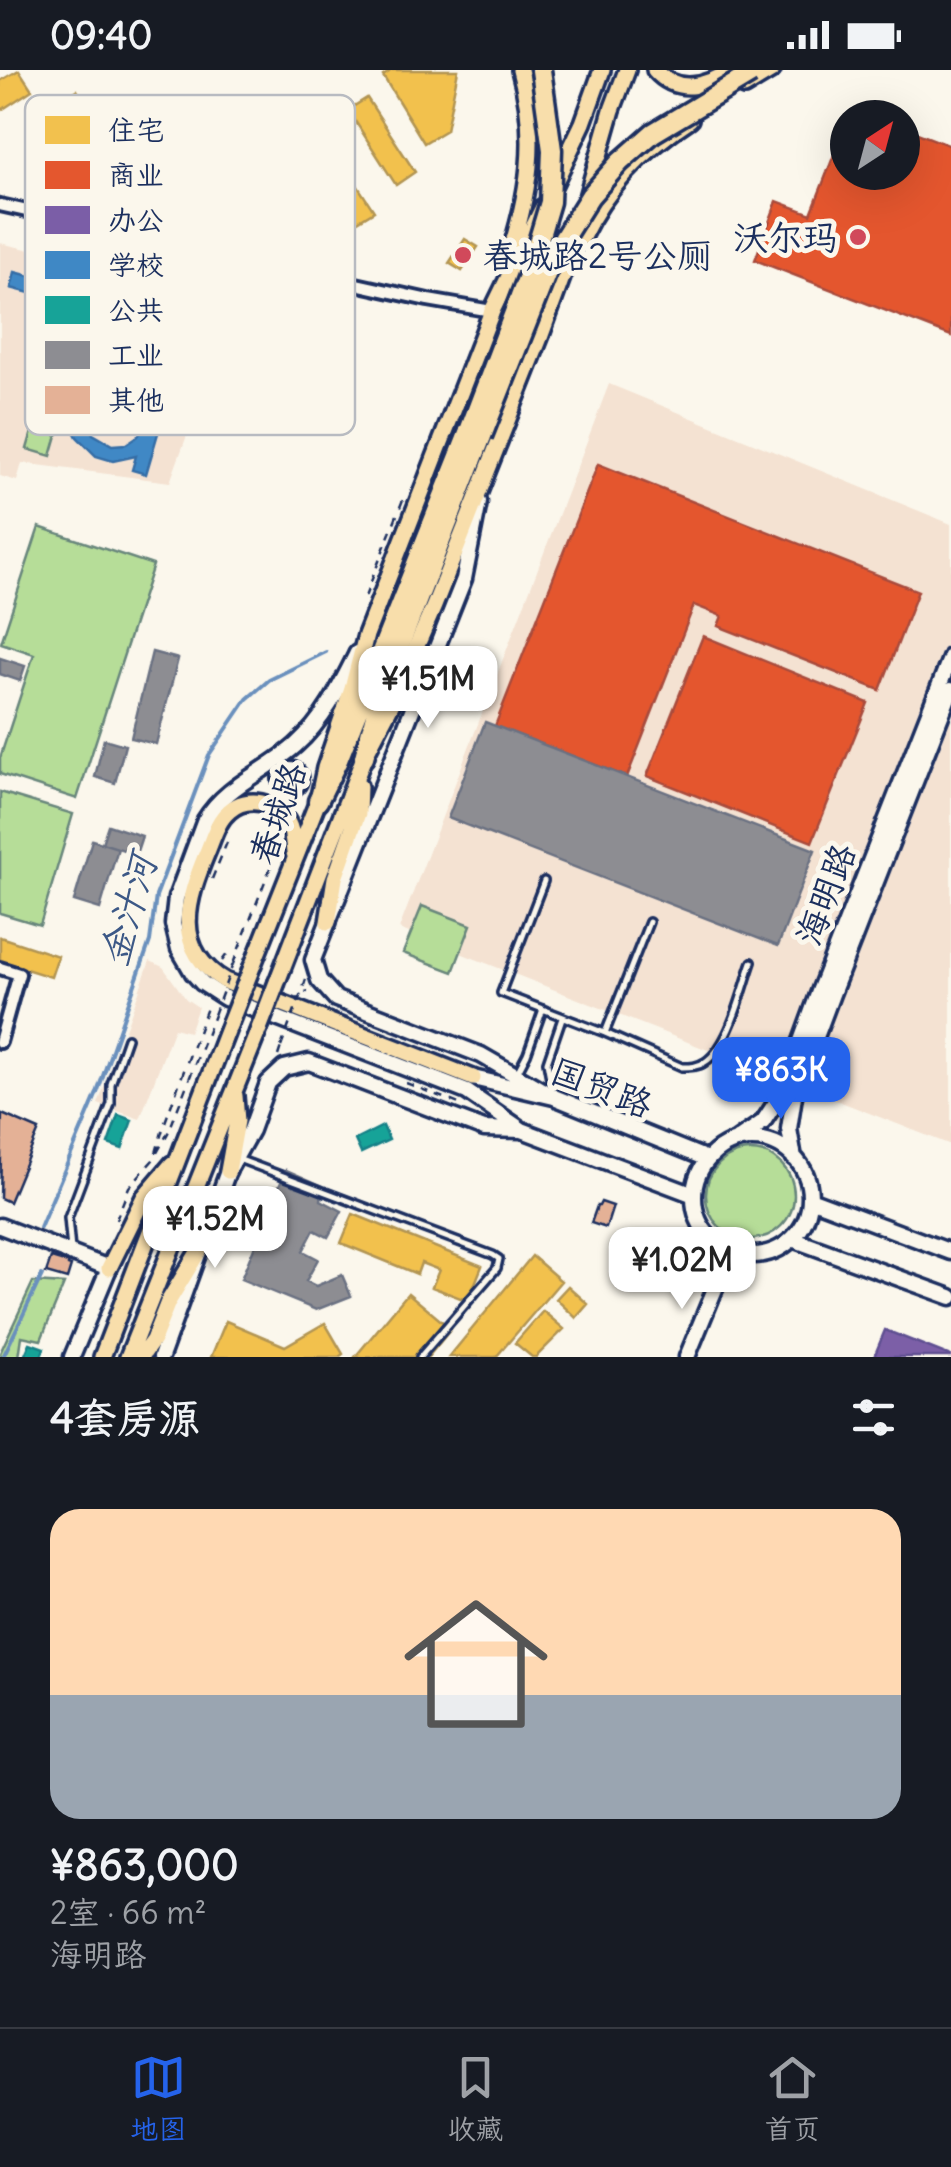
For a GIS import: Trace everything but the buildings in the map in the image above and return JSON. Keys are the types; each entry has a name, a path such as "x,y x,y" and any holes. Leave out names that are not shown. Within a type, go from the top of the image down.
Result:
{"highway":[{"path":"362,764 380,694 475,433 547,217 552,150 541,70"},
{"path":"318,801 555,252 590,196 620,162 653,133 757,70"}],"main road":[{"path":"492,311 521,217 530,164 531,128 520,70"},
{"name":"春城路","path":"102,1357 318,801 366,635 492,311 583,123 602,70"},
{"name":"春城路","path":"128,1357 362,764 392,703 483,485 544,328 627,70"},
{"path":"655,70 670,84 687,87 710,82 733,70"},
{"path":"544,328 585,231 626,171 681,126 772,70"},
{"path":"483,485 464,579 313,960 319,980 336,998 481,1055 554,1097"},
{"path":"366,635 320,720 295,746 227,793 211,810 176,898 175,937 193,973 225,998 467,1092 522,1130"},
{"name":"海明路","path":"737,1140 763,1122 782,1093 951,656"},
{"name":"海明路","path":"794,1158 789,1129 794,1096 951,690"},
{"path":"328,922 335,878 358,812 362,764"},
{"path":"294,858 290,826 275,808 253,802 238,805 225,814 195,883 188,915 191,944 204,965 226,981 473,1078"},
{"path":"161,1357 232,1164 251,1130 268,1083 284,1068 309,1062 484,1128 522,1130"},
{"name":"国贸路","path":"473,1078 554,1097 707,1159"},
{"path":"232,1164 237,1121 234,1092"},
{"name":"国贸路","path":"522,1130 694,1196"},
{"path":"737,1140 772,1141 794,1158 808,1182 810,1200 808,1214 792,1239 764,1254 747,1254 731,1251 704,1229 696,1213 697,1176 707,1159 721,1147 737,1140"},
{"path":"72,1357 144,1197 182,1154"},
{"path":"810,1200 951,1252"},
{"path":"0,1226 109,1268"},
{"path":"792,1239 951,1297"},
{"path":"687,1357 717,1284 716,1242"},
{"path":"140,1357 153,1340 168,1302 200,1249"},
{"path":"717,1284 747,1254"}],"street":[{"path":"0,206 25,211"},
{"path":"355,284 492,311"},
{"path":"0,968 18,974 0,1042"}],"lane":[{"path":"544,881 501,993 606,1033 682,1068 704,1063 721,1046 752,962"},
{"path":"606,1033 649,922"},
{"path":"516,1075 528,1054 542,1009"},
{"path":"554,1097 547,1062 562,1017"},
{"path":"71,1253 68,1218 111,1104 111,1084 127,1038"},
{"path":"232,1164 498,1259 497,1268 420,1357"}],"path":[{"path":"362,605 410,488"},
{"path":"218,966 239,948"},
{"path":"129,1187 153,1160 170,1131 233,964"},
{"path":"283,1048 305,992"},
{"path":"153,1160 209,1004"}],"shaded area":[{"path":"0,243 25,249 25,435 187,435 170,482 22,463 17,481 0,476"},
{"path":"609,384 951,524 951,1145 399,929"},
{"path":"150,961 163,967 186,999 198,1007 189,1032 174,1028 140,1119 98,1104"}],"green space":[{"path":"31,435 57,435 51,456 27,449"},
{"path":"39,527 153,565 77,799 0,774 0,758 34,654 1,643"},
{"path":"0,792 73,814 40,925 0,913"},
{"path":"422,906 471,925 453,972 403,953"},
{"path":"750,1151 767,1154 781,1164 791,1178 791,1212 781,1226 767,1236 750,1239 733,1236 719,1226 709,1212 706,1195 709,1178 719,1164 733,1154"},
{"path":"33,1282 64,1284 41,1340 22,1336 19,1357 0,1357 0,1353"}],"waterway":[{"name":"金汁河","path":"40,1228 97,1093 150,941 156,896 209,755 247,699 269,680 326,652"},
{"name":"金汁河","path":"3,1357 42,1275"}],"place":[{"name":"沃尔玛","path":"858,237"},
{"name":"春城路2号公厕","path":"463,255"}]}
